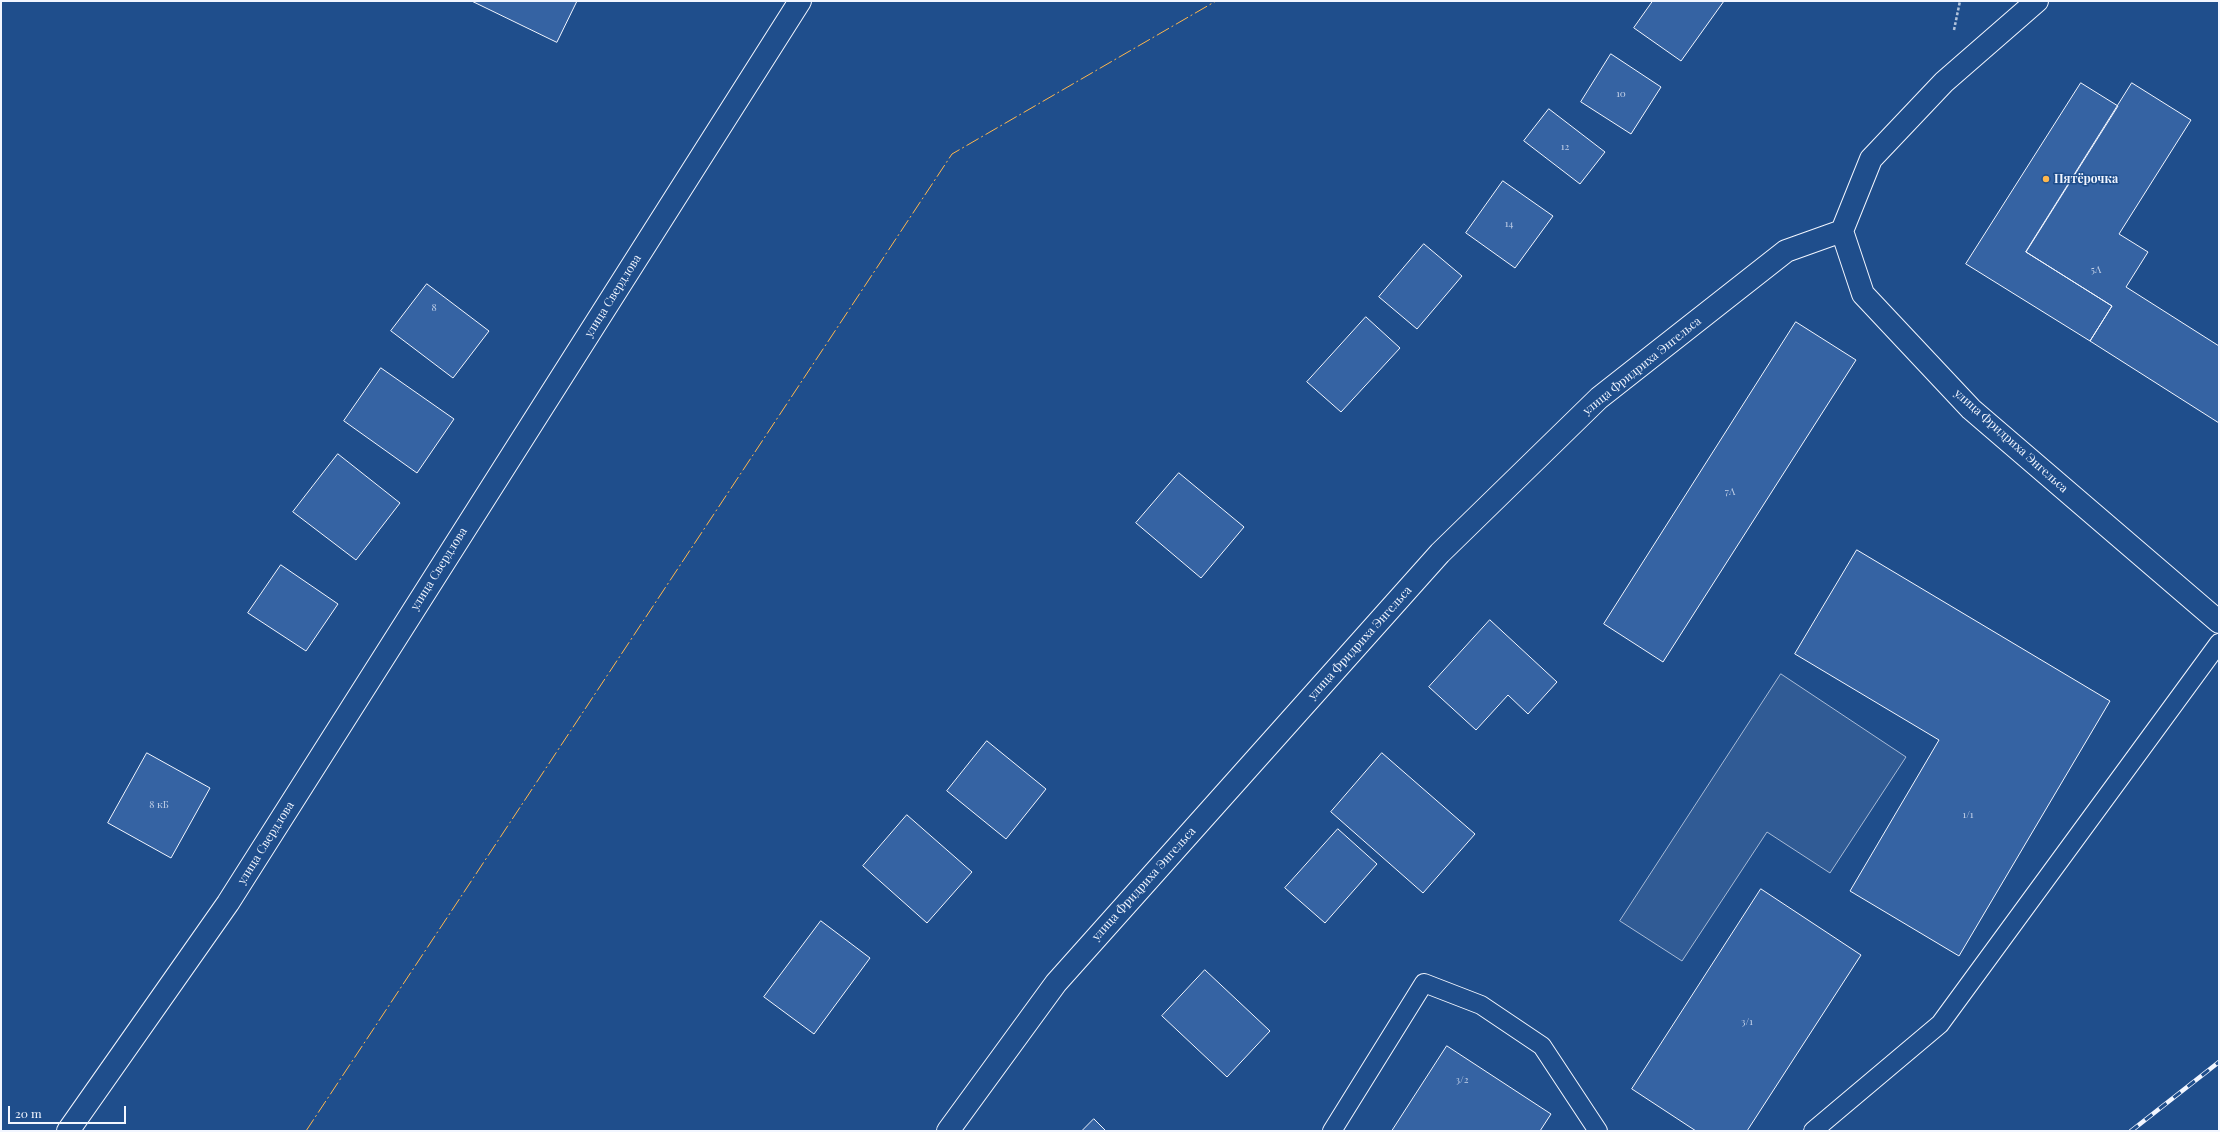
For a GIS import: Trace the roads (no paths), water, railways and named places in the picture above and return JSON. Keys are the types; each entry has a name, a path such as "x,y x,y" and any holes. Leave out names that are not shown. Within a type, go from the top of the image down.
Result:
{"street":[{"name":"улица Свердлова","path":"68,1131 228,903 800,1"},
{"path":"1842,231 1871,159 1944,82 2037,1"},
{"name":"улица Фридриха Энгельса","path":"948,1131 1056,983 1440,553 1598,398 1786,251 1842,231 1863,294 1970,409 2219,622"}],"lane":[{"path":"1814,1131 1940,1024 2219,644"},
{"path":"1332,1131 1424,983 1481,1005 1542,1046 1598,1131"}],"railway":[{"path":"2131,1131 2219,1062"}],"place":[{"name":"Пятёрочка","path":"2046,179"}]}
